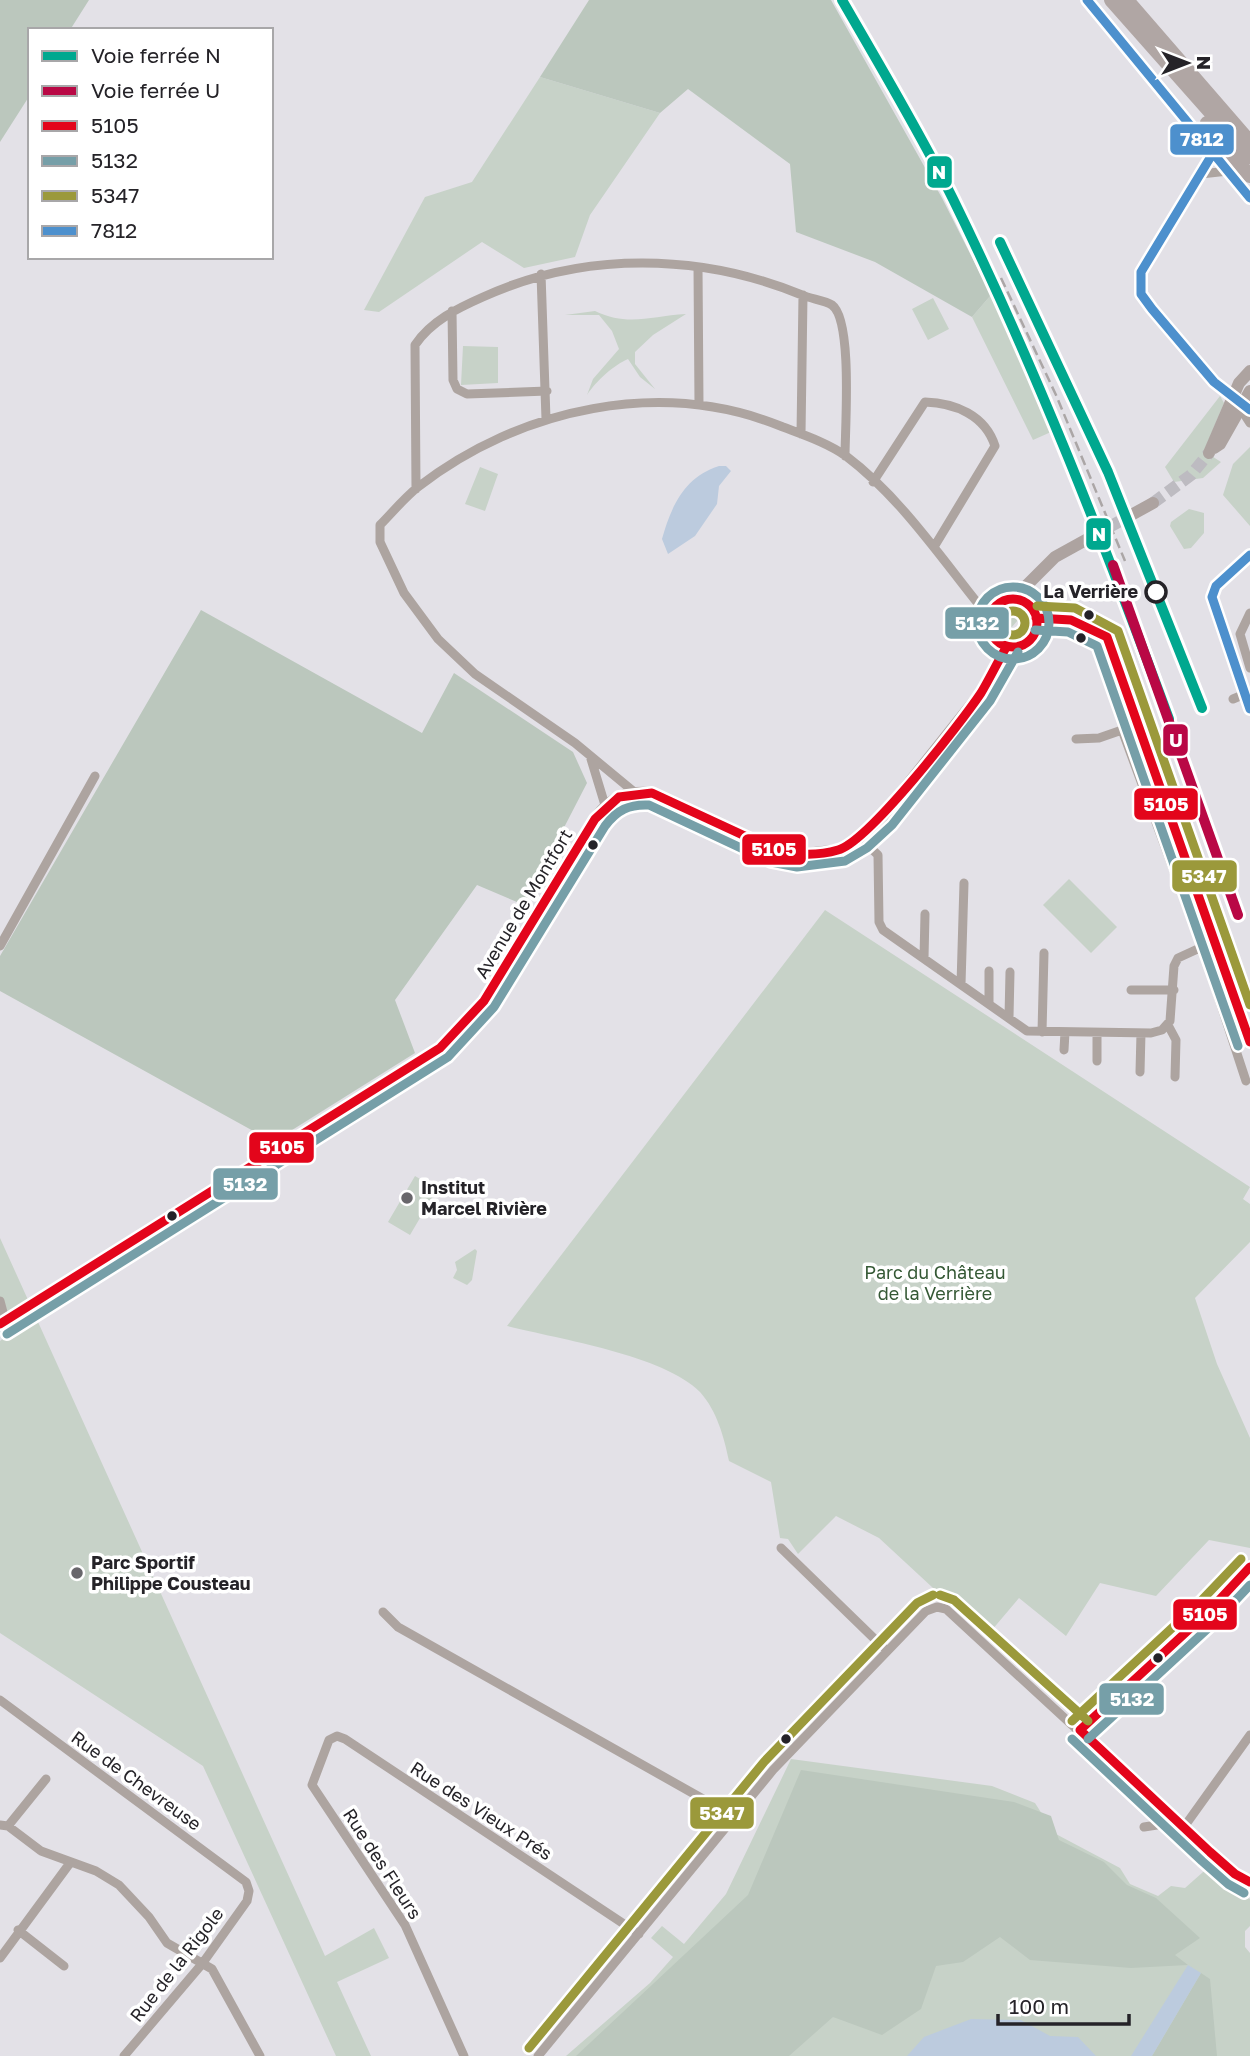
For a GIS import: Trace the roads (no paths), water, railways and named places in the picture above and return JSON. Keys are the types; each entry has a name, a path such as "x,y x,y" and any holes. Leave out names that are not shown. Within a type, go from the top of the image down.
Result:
{"main road":[{"path":"1111,0 1250,158"},
{"path":"1127,0 1250,142"},
{"path":"1184,84 1187,99 1250,176"}],"street":[{"path":"1087,0 1250,198"},
{"path":"1213,153 1141,272 1139,283 1141,294 1152,309 1214,382 1243,396 1250,423"},
{"path":"1200,174 1228,171"},
{"path":"416,489 415,345 422,334 452,311 541,274 601,262 643,262 698,267 779,284 833,305 841,318 845,339 845,456"},
{"path":"698,267 699,405"},
{"path":"541,274 546,419"},
{"path":"801,434 803,295"},
{"path":"452,311 453,380 457,389 467,394 547,391"},
{"path":"1210,452 1220,444 1243,396 1250,371"},
{"path":"873,482 925,402 948,403 985,425 995,446 934,547"},
{"path":"991,612 980,606 934,547 845,456 801,434 740,413 699,405 630,403 546,419 494,440 416,489 380,525 380,542 404,593 438,639 475,674 575,743 591,759 633,791 665,797 752,842 785,853 828,853 860,838 882,817 980,694 1007,646 1028,641 1036,628 1036,618 1029,605 1013,598"},
{"path":"1133,514 1153,503"},
{"path":"1007,646 991,633 991,612 1000,602 1013,598 1055,557 1093,536 1058,562 1035,590 1029,605"},
{"path":"1250,613 1240,634 1250,668"},
{"path":"1036,618 1071,620 1107,637 1250,1042"},
{"path":"1233,699 1250,692"},
{"path":"1076,739 1099,738 1138,726"},
{"path":"1122,730 1202,947 1246,1081"},
{"path":"591,759 605,805 633,791"},
{"path":"0,946 95,776"},
{"name":"Avenue de Montfort","path":"3,1322 440,1048 472,1016 497,982 605,805"},
{"path":"860,838 876,851 879,922 883,930 1027,1031 1141,1033 1156,1032 1168,1025"},
{"path":"961,984 964,883"},
{"path":"924,958 925,914"},
{"path":"1175,1077 1176,1040 1168,1025 1174,990 1174,967 1178,958 1215,944"},
{"path":"1042,1032 1044,953"},
{"path":"989,971 989,1003"},
{"path":"1009,1017 1010,972"},
{"path":"1131,990 1174,990"},
{"path":"1065,1032 1065,1051"},
{"path":"1097,1033 1097,1061"},
{"path":"1140,1072 1141,1033"},
{"path":"0,1301 3,1322"},
{"path":"781,1548 887,1651"},
{"path":"1080,1730 1209,1611 1250,1567"},
{"path":"538,2056 789,1753 926,1611 937,1607 946,1609 1235,1874 1250,1882"},
{"path":"383,1612 398,1627 735,1817"},
{"name":"Rue de Chevreuse","path":"0,1700 246,1882 249,1891"},
{"path":"1184,1827 1250,1735"},
{"name":"Rue des Vieux Prés","path":"318,1767 329,1740 337,1736 345,1739 639,1934"},
{"name":"Rue des Fleurs","path":"318,1767 312,1785 405,1925 464,2056"},
{"path":"46,1779 4,1826 41,1851 96,1871 119,1885 149,1917 167,1943 212,1969 260,2056"},
{"path":"1144,1827 1157,1825 1169,1813"},
{"path":"0,1958 18,1930 70,1863"},
{"name":"Rue de la Rigole","path":"124,2056 202,1964 247,1901 249,1891"},
{"path":"18,1930 64,1966"}],"water":[{"path":"719,466 726,466 731,471 719,486 717,504 695,536 668,554 662,539 675,505 688,485"},
{"path":"1188,1965 1201,1973 1152,2056 1131,2056"},
{"path":"971,2019 1021,2020 1050,2036 1078,2037 1096,2056 907,2056 924,2037"}],"tunnel":[{"path":"1153,503 1191,475 1209,453"},
{"path":"1093,536 1133,514"}],"railway":[{"path":"1001,278 1056,395 1125,561"}],"rail line":[{"name":"N","path":"842,0 940,174 1013,327 1120,587 1169,719"},
{"name":"N","path":"1000,242 1108,472 1202,708"},
{"name":"U","path":"1113,565 1238,915"}],"place":[{"name":"La Verrière","path":"1156,592"},
{"name":"Institut Marcel Rivière","path":"407,1198"},
{"name":"Parc Sportif Philippe Cousteau","path":"77,1573"}],"park label":[{"name":"Parc du Château de la Verrière","path":"935,1283"}]}
